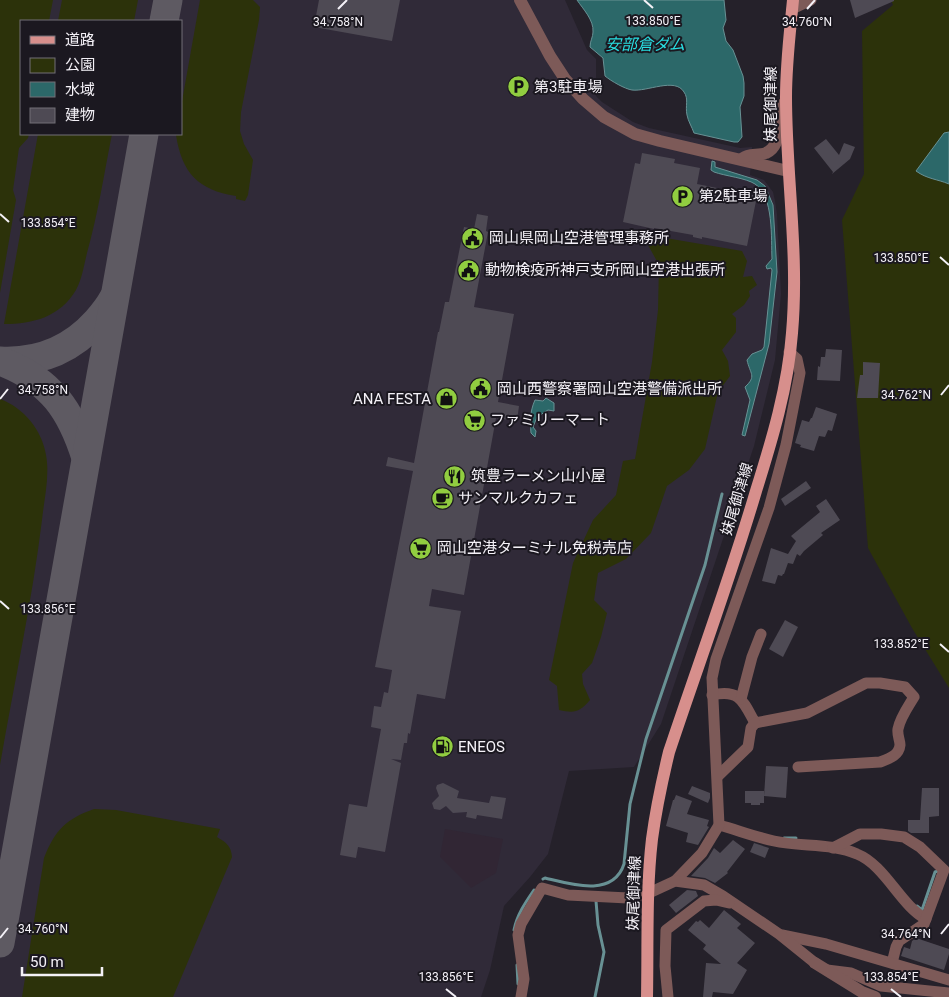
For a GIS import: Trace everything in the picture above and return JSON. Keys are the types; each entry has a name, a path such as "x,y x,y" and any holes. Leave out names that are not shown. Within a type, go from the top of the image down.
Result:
{"main road":[{"name":"妹尾御津線","path":"647,997 652,840 660,787 669,752 746,526 776,420 792,334 794,286 786,96 787,59 793,4"}],"street":[{"path":"520,0 550,56 565,79 584,100 604,117 635,134 686,148 788,171"},
{"path":"793,4 811,0"},
{"path":"741,159 746,156 764,154 771,150 778,136 779,121 786,96"},
{"path":"521,997 524,979 518,935 521,924 542,888 568,895 622,897 649,893 675,881 702,853 719,825 712,678 716,659 778,477 786,445 800,373 797,359 789,352"},
{"path":"761,474 778,477"},
{"path":"741,699 752,657 761,634"},
{"path":"718,776 748,747 751,728 755,723 807,713 866,683 905,687 914,697 900,720 898,731 900,745 897,753 890,758 880,762 798,767"},
{"path":"712,695 721,693 735,694 741,699 755,723"},
{"path":"719,825 775,841 834,848 858,854 869,861 906,902 926,919"},
{"path":"834,848 860,834 904,837 920,846 944,870 926,919 920,928 899,941 892,963"},
{"path":"675,881 704,885 779,934 816,963 862,992 875,997"},
{"path":"668,997 665,966 666,930 704,901 716,900 735,904"},
{"path":"779,934 826,944 949,980"},
{"path":"827,970 851,973 881,986 949,993"}],"shaded area":[{"path":"0,0 565,0 587,50 596,59 596,96 602,102 633,122 649,128 740,148 752,147 750,175 764,180 773,192 777,214 781,294 775,360 754,446 661,724 634,767 569,771 548,854 504,906 490,970 481,997 0,997"},
{"path":"445,829 503,839 496,873 471,888 440,857"}],"green space":[{"path":"0,0 53,0 49,20 20,20 20,135 29,135 19,148 13,190 16,200 0,293"},
{"path":"62,0 138,0 134,20 58,20"},
{"path":"200,0 253,0 260,7 259,20 241,112 240,131 244,144 253,160 248,195 245,201 202,184 194,178 188,169 183,160 176,135 182,135 182,101"},
{"path":"891,0 949,0 949,132 944,133 930,179 937,179 949,184 949,688 912,628 868,548 842,220 864,174 862,31 893,5"},
{"path":"38,135 112,135 94,224 76,290 70,299 54,313 35,320 4,324"},
{"path":"642,234 742,251 747,261 743,277 752,276 757,285 749,291 750,296 744,305 732,314 736,318 736,332 722,350 728,361 730,376 718,392 705,449 689,470 667,486 651,533 626,559 598,573 594,600 607,613 592,663 582,674 583,684 590,700 579,710 572,712 564,711 559,710 557,686 549,680 573,563 593,520 616,495 623,461 635,459 652,362 658,310 659,265"},
{"path":"0,399 17,408 36,429 46,455 47,480 38,551 0,765"},
{"path":"94,809 116,810 220,829 217,837 226,843 231,850 232,857 173,997 22,997 44,858 57,833 63,827 76,817"}],"water":[{"name":"安部倉ダム","path":"577,0 724,0 726,20 723,28 726,41 733,50 744,83 744,96 740,107 742,137 738,142 694,133 688,120 687,100 680,88 668,85 632,90 605,76 603,58 590,47 593,34 592,23"},
{"path":"949,132 949,184 916,171 944,133"},
{"path":"712,161 715,162 715,167 757,180 765,186 773,205 777,272 769,344 745,436 742,435 750,400 745,387 752,377 747,360 752,354 762,350 764,347 772,270 771,268 767,269 766,266 772,259 770,218 766,198 755,184 714,172 711,170"},
{"path":"546,398 554,403 554,411 548,410 537,417 533,427 536,431 535,437 531,433 532,408 535,400 543,401"}],"building":[{"path":"319,0 400,0 392,41 314,27"},
{"path":"850,0 894,0 894,1 855,18"},
{"path":"826,139 839,155 844,143 855,147 850,159 832,174 833,172 814,148"},
{"name":"第2駐車場","path":"642,153 675,159 674,163 700,168 697,184 757,196 747,246 702,237 702,239 693,237 693,235 623,222 635,163 640,164"},
{"path":"477,214 488,216 486,231 488,232 474,307 514,314 498,402 519,406 517,421 496,418 464,595 432,589 429,606 461,611 445,699 417,694 410,734 408,733 407,743 404,743 401,760 391,759 401,763 385,852 358,847 356,858 340,855 349,804 367,807 381,729 371,727 374,706 381,707 384,692 388,693 392,670 375,667 413,471 386,466 388,457 414,463 445,302 449,302 464,227 474,229"},
{"path":"826,349 842,350 840,381 817,380 818,366 820,367 821,357 825,357"},
{"path":"863,362 880,363 878,398 857,398 860,375 863,375"},
{"path":"816,407 837,414 832,431 828,430 825,437 819,436 814,451 800,447 801,445 795,443 802,420 809,422"},
{"path":"806,481 811,488 785,506 781,499"},
{"path":"826,499 840,520 821,533 823,535 800,556 797,554 793,564 788,563 784,574 782,576 778,575 775,584 762,581 771,548 788,554 796,541 791,536 820,512 816,506"},
{"path":"785,620 798,627 783,657 769,649"},
{"path":"766,766 788,767 786,798 764,796"},
{"path":"443,783 459,791 457,798 489,803 491,796 506,798 502,819 477,815 476,819 466,817 467,812 453,813 446,806 440,810 434,809 432,803 439,796 436,788 437,785"},
{"path":"692,786 710,793 708,803 688,794"},
{"path":"922,788 939,788 939,816 929,817 929,833 911,833 908,831 908,820 920,820"},
{"path":"745,791 764,791 764,803 751,805 751,803 745,803"},
{"path":"676,795 692,801 687,814 709,820 707,826 709,827 698,845 686,842 688,833 666,826"},
{"path":"733,840 745,849 728,873 715,883 705,878 691,876 708,858 714,848 720,853"},
{"path":"754,843 769,848 765,858 750,852"},
{"path":"687,890 696,891 698,896 676,913 669,905"},
{"path":"724,910 741,924 737,928 755,943 737,963 747,970 733,994 713,992 712,997 703,997 706,963 721,964 703,949 706,945 688,930 696,921 700,920 709,928"},
{"path":"916,938 949,949 944,970 901,956 904,947 910,949 912,941"}],"waterway":[{"path":"543,879 578,885 601,885 611,881 618,875 624,864 630,804 646,739 705,565 722,494"},
{"path":"784,838 796,838"},
{"path":"917,906 922,910 935,872 938,871"},
{"path":"514,930 519,914 534,890"},
{"path":"595,997 604,952 598,925 596,901"},
{"path":"517,965 518,984"}],"taxiway":[{"path":"164,20 168,0"},
{"path":"0,943 144,135"},
{"path":"0,361 28,360 53,353 65,347 87,331 104,313 113,299"},
{"path":"3,362 34,378 57,399 73,425 86,458"}],"place":[{"name":"第3駐車場","path":"518,87"},
{"name":"第2駐車場","path":"683,196"},
{"name":"岡山県岡山空港管理事務所","path":"473,238"},
{"name":"動物検疫所神戸支所岡山空港出張所","path":"469,270"},
{"name":"岡山西警察署岡山空港警備派出所","path":"481,389"},
{"name":"ANA FESTA","path":"447,399"},
{"name":"ファミリーマート","path":"474,420"},
{"name":"筑豊ラーメン山小屋","path":"455,476"},
{"name":"サンマルクカフェ","path":"442,498"},
{"name":"岡山空港ターミナル免税売店","path":"421,548"},
{"name":"ENEOS","path":"442,747"}]}
